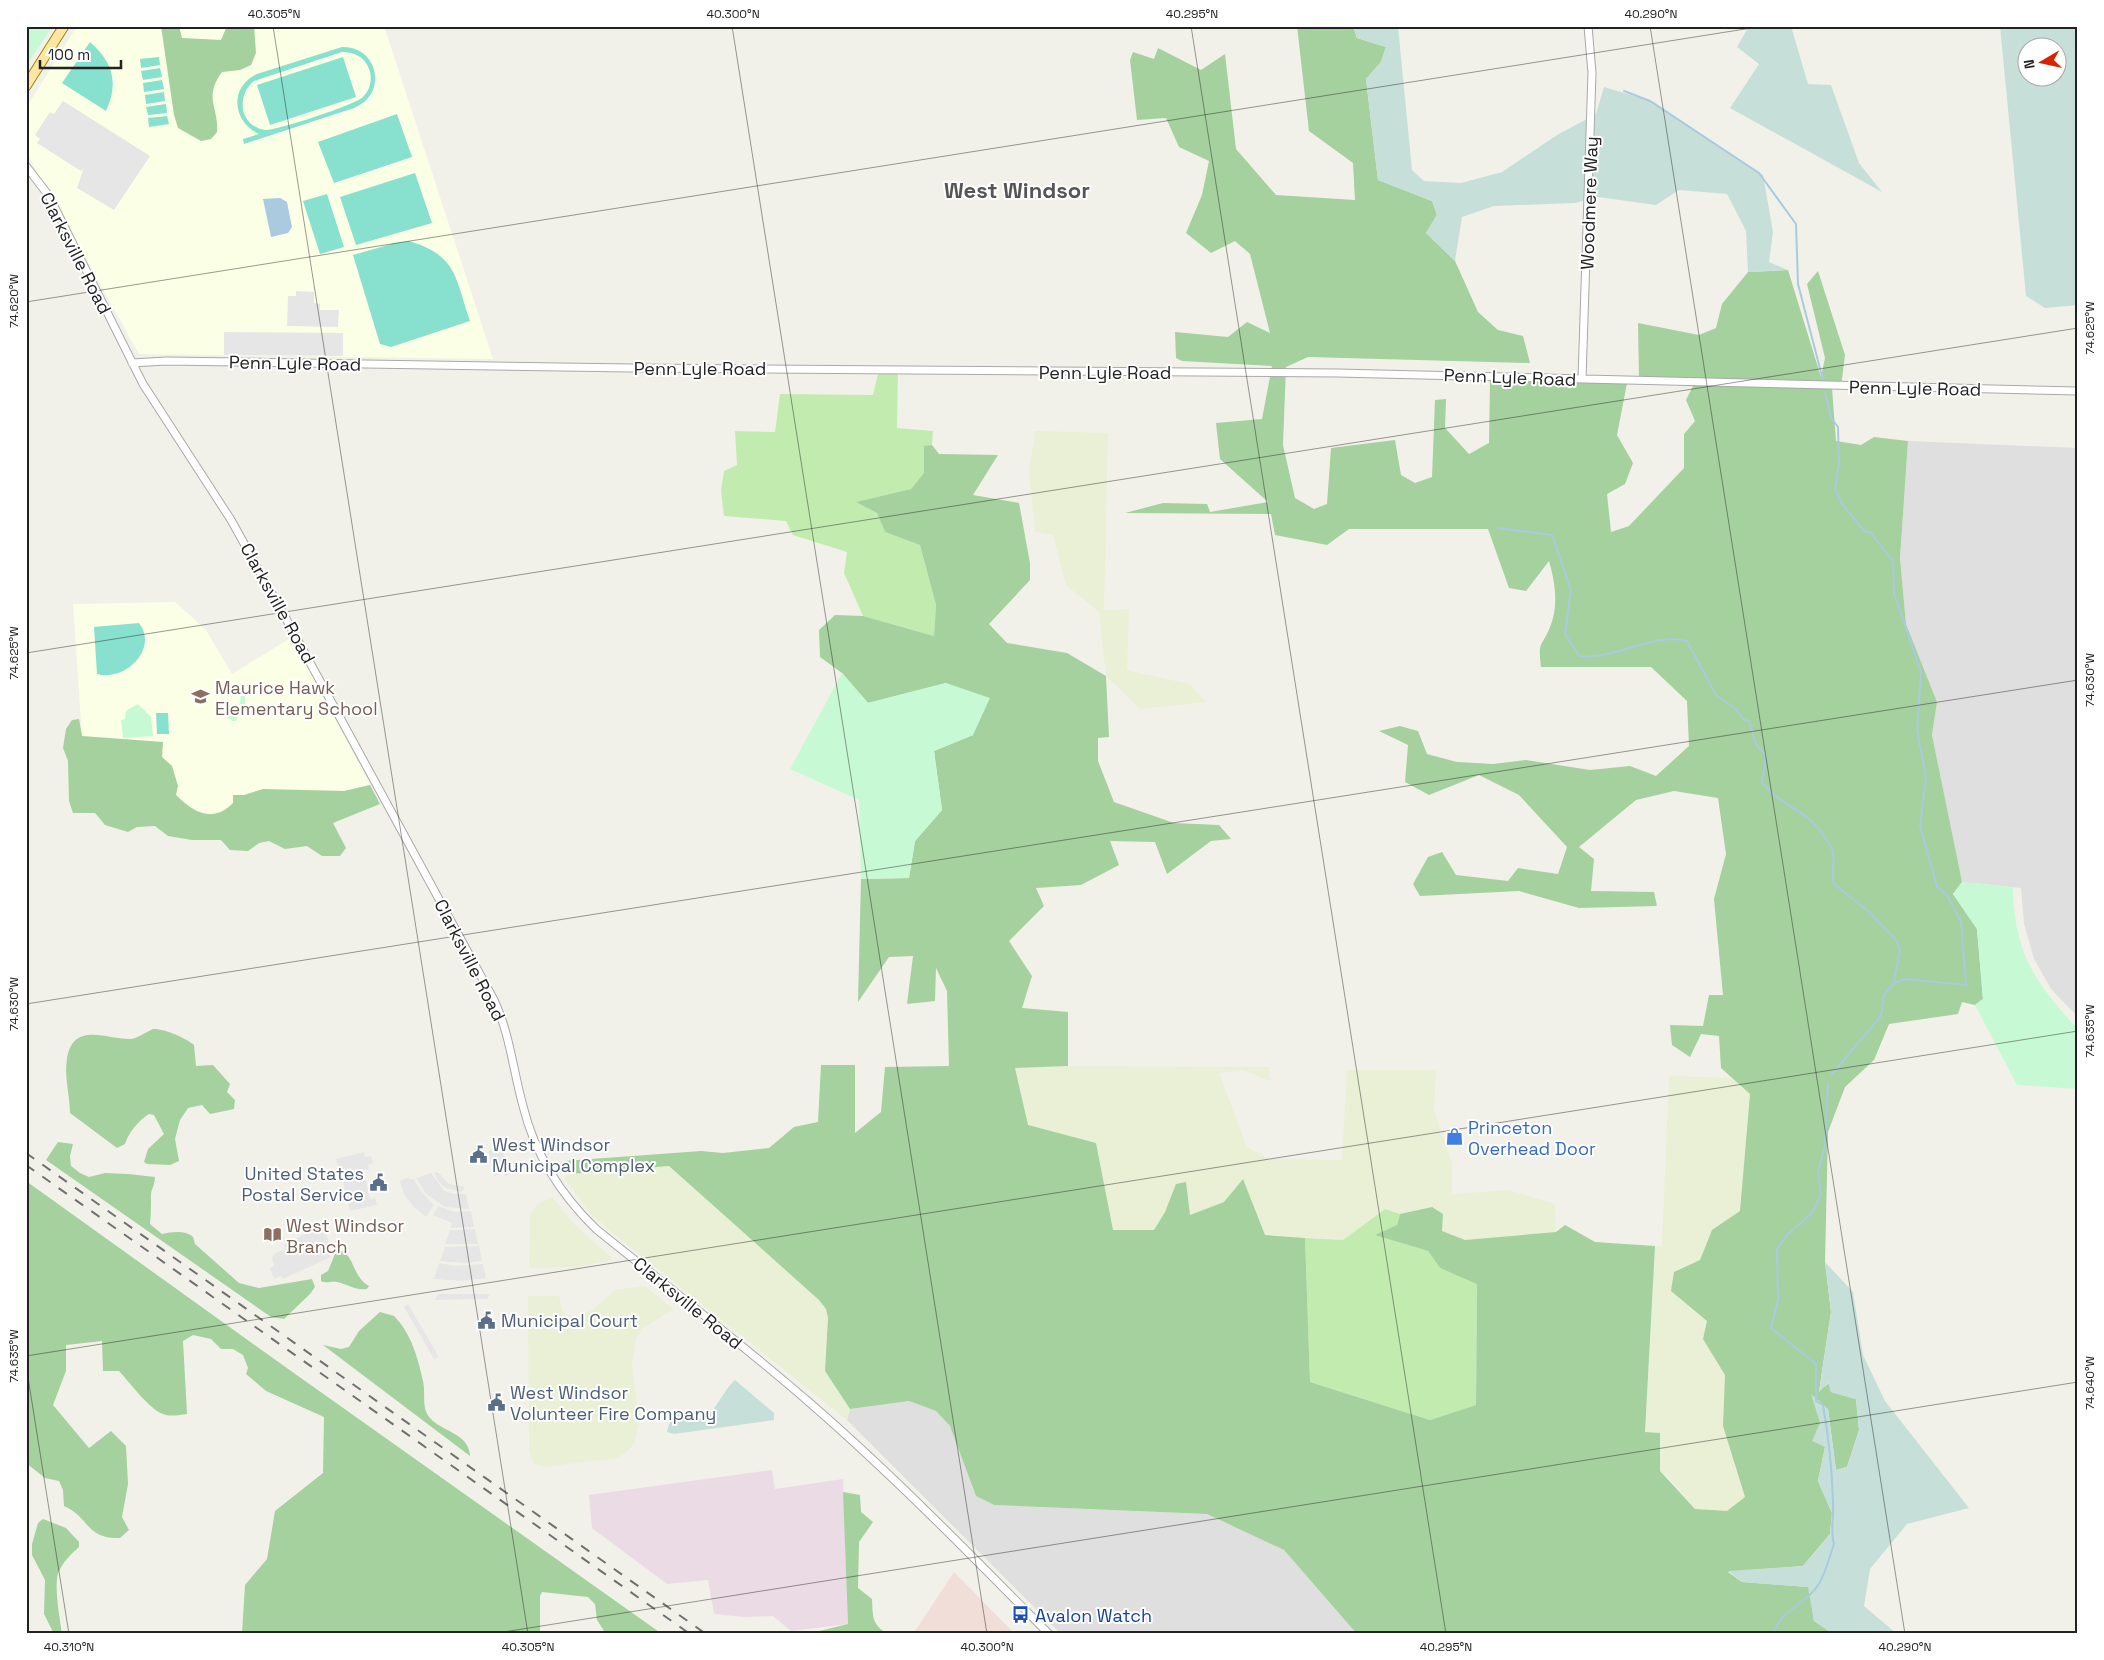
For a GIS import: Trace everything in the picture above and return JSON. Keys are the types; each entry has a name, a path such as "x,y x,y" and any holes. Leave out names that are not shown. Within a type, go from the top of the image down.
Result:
{"main road":[{"path":"26,86 64,26"}],"street":[{"name":"Woodmere Way","path":"1582,380 1592,73 1588,26"},
{"name":"Clarksville Road","path":"26,166 48,196 132,363 157,407 235,526 347,727 494,1000 508,1034 522,1105 533,1138 548,1169 564,1194 596,1229 796,1391 844,1434 918,1501 1050,1634"},
{"name":"Penn Lyle Road","path":"132,363 166,361 632,368 1328,373 2078,391"}],"shaded area":[{"path":"77,26 384,26 493,359 139,354 26,152 26,108"},
{"path":"1353,26 1398,26 1412,170 1424,181 1461,183 1502,172 1557,135 1596,114 1604,87 1654,102 1763,175 1773,232 1769,262 1788,270 1748,272 1746,231 1727,194 1679,190 1656,205 1598,197 1575,203 1494,206 1462,217 1455,261 1426,233 1437,215 1432,201 1378,180 1366,79 1381,62 1386,47 1357,38"},
{"path":"1749,26 1791,26 1808,84 1831,85 1859,163 1882,192 1730,108 1759,64 1737,47"},
{"path":"2000,26 2078,26 2078,230 2075,234 2078,247 2078,305 2045,308 2026,296"},
{"path":"90,42 104,57 112,74 112,91 106,111 62,83"},
{"path":"342,47 355,49 364,54 371,62 375,72 375,83 372,93 365,102 354,108 244,144 243,139 259,134 243,121 237,104 238,95 248,80 257,74","holes":["346,52 362,58 369,69 371,77 367,91 357,101 298,122 265,130 250,123 245,116 243,109 244,94 254,81"]},
{"path":"159,57 160,65 141,68 140,59"},
{"path":"343,57 356,97 270,125 257,85"},
{"path":"160,68 162,77 143,80 141,71"},
{"path":"162,80 164,89 144,92 143,83"},
{"path":"164,92 165,101 146,104 145,95"},
{"path":"63,101 150,156 114,210 77,188 84,167 81,171 37,143 40,139 35,135 50,112 54,114"},
{"path":"166,104 167,113 148,115 146,107"},
{"path":"397,114 412,157 334,183 318,142"},
{"path":"167,116 169,124 149,127 148,118"},
{"path":"415,173 432,223 356,245 340,197"},
{"path":"327,194 344,247 320,254 303,201"},
{"path":"280,198 287,202 292,227 288,233 271,237 263,199"},
{"path":"409,241 425,247 446,262 457,281 470,321 391,347 380,344 353,255"},
{"path":"296,291 314,292 314,303 320,304 320,310 339,310 338,327 287,326 288,296 296,296"},
{"path":"224,332 343,333 343,356 224,355"},
{"path":"1035,431 1108,433 1104,610 1129,609 1127,670 1189,684 1206,702 1140,709 1106,676 1099,612 1066,585 1053,535 1035,532 1029,470"},
{"path":"1908,441 2078,448 2078,1017 2051,989 2034,959 2024,924 2021,888 1962,882 1932,735 1937,702 1906,624 1900,558"},
{"name":"Maurice Hawk Elementary School","path":"175,602 206,630 232,674 292,637 370,785 344,791 263,790 244,795 233,795 233,803 225,811 208,814 195,811 176,795 172,766 162,757 82,736 73,604"},
{"path":"139,623 144,633 145,643 142,653 136,661 118,673 108,675 97,674 94,627"},
{"path":"156,713 168,713 169,734 157,734"},
{"path":"1068,1066 1269,1067 1270,1081 1243,1070 1219,1073 1247,1147 1269,1159 1342,1160 1347,1070 1436,1070 1434,1111 1452,1163 1452,1194 1508,1190 1555,1204 1556,1232 1465,1240 1442,1231 1432,1207 1400,1214 1385,1209 1343,1240 1265,1235 1242,1179 1224,1202 1189,1215 1186,1182 1176,1184 1165,1212 1154,1230 1113,1230 1096,1143 1028,1126 1015,1068"},
{"path":"1669,1076 1732,1078 1750,1093 1740,1211 1712,1230 1700,1260 1674,1272 1707,1321 1703,1339 1725,1375 1723,1426 1745,1497 1727,1512 1695,1509 1669,1478 1660,1471 1660,1433 1645,1432 1655,1246 1662,1246"},
{"path":"502,1147 509,1175 505,1176 504,1173 494,1176 488,1151"},
{"path":"364,1152 365,1157 371,1156 373,1163 368,1165 369,1169 341,1176 336,1159"},
{"path":"669,1166 819,1300 826,1309 828,1318 825,1371 850,1409 847,1420 610,1231 589,1212 564,1178 569,1174"},
{"path":"434,1172 439,1173 449,1184 465,1187 462,1192 446,1188 438,1181"},
{"path":"364,1173 370,1199 375,1198 377,1205 350,1211 342,1179"},
{"path":"431,1173 444,1191 466,1194 469,1209 445,1207 426,1194 416,1178"},
{"path":"407,1178 414,1180 434,1205 426,1217 413,1206 404,1194 400,1181"},
{"path":"552,1197 575,1225 611,1257 611,1260 576,1267 529,1268 530,1214 538,1204"},
{"path":"438,1206 455,1212 471,1211 474,1227 450,1228 452,1223 433,1215"},
{"path":"318,1228 319,1232 324,1231 329,1242 325,1245 331,1257 283,1279 281,1276 274,1279 270,1268 274,1266 272,1258 276,1253 285,1249 284,1244"},
{"path":"475,1229 478,1244 445,1244 450,1230"},
{"path":"479,1246 482,1261 464,1263 440,1261 445,1247"},
{"path":"1825,1262 1853,1292 1863,1355 1885,1401 1969,1508 1907,1524 1870,1569 1864,1606 1897,1634 1833,1634 1814,1621 1808,1587 1742,1582 1728,1571 1803,1566 1830,1534 1832,1513 1818,1481 1825,1447 1812,1441 1820,1423 1811,1394 1828,1409 1836,1470 1847,1467 1859,1430 1856,1399 1831,1392 1828,1383 1819,1392 1831,1312"},
{"path":"439,1263 455,1266 483,1264 486,1278 461,1281 434,1279"},
{"path":"645,1286 673,1309 642,1329 636,1339 632,1365 639,1422 634,1444 617,1458 545,1467 534,1464 529,1451 528,1296 559,1296 563,1313 573,1317 591,1311 615,1290"},
{"path":"438,1294 490,1294 487,1299 435,1300"},
{"path":"408,1304 439,1357 434,1359 404,1307"},
{"path":"735,1380 774,1413 774,1420 674,1434 667,1432 672,1418 677,1413 684,1411 696,1419 708,1415"},
{"path":"909,1401 936,1411 950,1426 976,1496 994,1505 1207,1514 1284,1550 1357,1634 1061,1634 847,1420 850,1409"},
{"path":"772,1470 775,1489 843,1479 848,1624 791,1631 773,1616 746,1617 714,1614 708,1580 667,1584 592,1528 589,1495"},
{"path":"954,1572 1015,1634 913,1634"}],"green space":[{"path":"26,26 53,26 26,66"},
{"path":"161,26 179,26 182,38 221,40 227,26 254,26 256,53 251,65 240,70 222,72 216,81 213,89 213,102 217,132 211,139 201,141 178,128 174,115"},
{"path":"1297,26 1353,26 1357,38 1386,47 1381,62 1366,79 1378,180 1432,201 1437,215 1426,233 1455,261 1478,312 1498,330 1523,336 1530,363 1308,357 1286,367 1283,445 1295,498 1314,509 1327,504 1331,448 1395,440 1401,475 1415,483 1432,477 1435,400 1446,399 1445,428 1469,454 1489,443 1490,381 1628,378 1617,435 1633,463 1625,484 1607,494 1611,532 1629,526 1684,468 1684,434 1695,421 1686,400 1695,382 1639,379 1638,323 1699,335 1716,328 1722,304 1748,272 1788,270 1821,377 1825,358 1807,284 1818,271 1845,355 1841,387 1832,388 1836,441 1861,445 1874,437 1908,441 1900,558 1906,624 1937,702 1932,735 1962,882 1953,894 1977,929 1983,999 1975,1005 1962,1002 1958,1014 1889,1024 1874,1060 1845,1087 1828,1132 1825,1262 1831,1312 1819,1391 1829,1383 1831,1392 1856,1399 1859,1430 1847,1467 1836,1470 1828,1409 1820,1423 1825,1447 1818,1481 1832,1513 1830,1534 1803,1566 1728,1572 1742,1582 1809,1587 1814,1621 1833,1634 1357,1634 1284,1550 1207,1514 994,1505 976,1496 950,1426 936,1411 909,1401 850,1409 825,1371 828,1318 826,1309 819,1300 669,1166 569,1174 559,1169 559,1164 564,1161 701,1151 723,1153 769,1148 794,1127 818,1122 821,1065 855,1065 855,1133 881,1112 885,1067 949,1066 947,991 936,968 935,1001 907,1004 913,956 889,957 858,1002 861,879 909,878 915,841 942,810 934,751 973,735 946,683 868,703 842,673 820,657 819,630 835,615 863,616 934,636 936,605 920,545 885,532 877,513 856,502 911,489 924,473 924,446 932,445 939,454 998,455 973,495 1019,503 1030,563 1030,580 989,624 1007,643 1067,653 1106,676 1109,737 1098,738 1098,761 1114,802 1174,823 1219,825 1231,839 1211,841 1167,874 1155,842 1110,841 1119,865 1081,885 1036,888 1044,906 1009,941 1032,976 1022,1008 1068,1012 1068,1066 1015,1068 1028,1125 1096,1143 1113,1230 1154,1230 1165,1212 1176,1184 1186,1182 1190,1215 1224,1202 1243,1179 1265,1235 1305,1238 1310,1382 1430,1420 1476,1405 1477,1284 1440,1268 1428,1251 1375,1235 1397,1225 1400,1214 1432,1207 1443,1214 1442,1231 1465,1240 1556,1232 1565,1225 1595,1242 1655,1246 1645,1432 1660,1433 1660,1471 1695,1509 1727,1511 1745,1497 1723,1426 1725,1375 1703,1339 1707,1321 1671,1291 1674,1272 1700,1260 1712,1230 1740,1211 1750,1094 1721,1068 1719,1036 1701,1034 1690,1057 1672,1045 1670,1025 1703,1026 1709,995 1723,995 1714,899 1726,854 1718,798 1674,791 1636,800 1579,847 1594,859 1591,891 1654,892 1657,906 1579,908 1519,891 1420,896 1413,884 1428,857 1442,852 1456,875 1508,881 1518,868 1558,874 1567,847 1519,795 1479,775 1429,795 1405,782 1408,745 1379,731 1400,726 1418,731 1427,754 1457,762 1493,764 1526,760 1590,770 1630,766 1656,776 1689,746 1687,701 1651,667 1541,667 1540,648 1553,619 1555,602 1553,577 1549,561 1526,591 1509,588 1488,529 1349,529 1327,545 1275,535 1271,514 1125,513 1163,503 1207,504 1210,512 1268,502 1220,459 1216,423 1262,419 1272,366 1182,361 1176,358 1175,332 1228,337 1247,322 1270,333 1250,254 1235,241 1211,253 1186,233 1202,195 1209,161 1179,147 1166,118 1137,120 1130,60 1133,52 1154,59 1158,48 1201,70 1225,54 1236,149 1276,195 1355,200 1353,163 1309,131"},
{"path":"879,370 898,370 897,428 933,431 932,445 924,447 924,473 911,489 857,502 877,513 885,532 920,545 936,605 934,636 863,616 844,573 847,552 793,535 786,521 724,516 721,490 724,471 737,465 735,431 775,432 780,394 873,395"},
{"path":"842,673 868,703 946,683 990,698 973,735 934,751 942,810 915,841 909,878 861,879 859,800 790,769"},
{"path":"241,696 245,696 246,714 239,715 236,721 232,721 232,719 228,719 228,708 239,707"},
{"path":"138,704 151,717 153,736 123,738 121,720 125,719 126,711"},
{"path":"79,719 82,736 163,742 162,757 172,766 178,786 176,795 196,811 203,813 218,813 226,809 233,803 233,795 244,795 263,789 344,791 370,785 380,804 333,823 346,848 340,856 322,856 307,846 285,849 269,841 259,843 248,851 230,850 221,840 192,840 168,836 155,826 137,827 128,832 105,825 95,813 73,813 69,801 68,761 63,748 66,729 72,720"},
{"path":"1962,882 2013,887 2017,930 2029,965 2049,996 2078,1029 2078,1089 2017,1085 1975,1005 1983,999 1977,929 1953,894"},
{"path":"153,1029 174,1034 194,1045 196,1066 213,1065 230,1084 227,1092 235,1100 234,1109 210,1114 202,1105 188,1108 180,1120 175,1139 179,1161 170,1165 147,1164 144,1162 148,1149 164,1134 154,1115 149,1114 141,1120 131,1131 125,1144 117,1148 70,1113 66,1066 71,1047 76,1040 84,1036 93,1035 131,1039"},
{"path":"58,1142 73,1144 70,1156 71,1166 89,1177 105,1173 155,1177 151,1194 150,1224 162,1234 178,1232 190,1235 193,1237 195,1244 239,1283 259,1288 312,1279 315,1287 284,1319 271,1317 46,1160"},
{"path":"26,1181 662,1634 606,1634 597,1620 595,1604 588,1597 542,1592 540,1596 540,1634 242,1634 245,1585 267,1559 275,1511 323,1473 324,1417 266,1391 246,1374 248,1368 243,1355 233,1349 221,1349 211,1339 193,1335 183,1341 187,1414 175,1416 163,1414 152,1407 119,1371 103,1371 102,1341 66,1345 66,1371 53,1405 89,1448 111,1431 126,1446 128,1484 122,1517 129,1530 120,1538 100,1535 94,1531 79,1516 64,1506 63,1490 59,1481 45,1478 26,1463"},
{"path":"1385,1209 1400,1214 1397,1225 1376,1235 1428,1251 1440,1268 1477,1283 1476,1405 1430,1420 1310,1382 1305,1238 1343,1240"},
{"path":"342,1251 349,1258 360,1278 369,1286 367,1289 355,1288 337,1282 321,1281 321,1275 328,1271 335,1254"},
{"path":"380,1312 394,1316 409,1338 421,1372 427,1414 435,1423 465,1442 470,1456 323,1345 341,1349 349,1347 359,1331"},
{"path":"843,1492 860,1495 861,1512 873,1522 859,1542 858,1588 872,1599 875,1623 887,1634 807,1634 848,1624"},
{"path":"43,1519 66,1528 79,1542 79,1547 65,1561 57,1576 62,1634 54,1634 44,1614 45,1580 32,1555 32,1544 38,1523"}],"waterway":[{"path":"1624,91 1650,101 1759,173 1796,224 1798,284 1823,380"},
{"path":"1825,392 1831,418 1838,427 1839,464 1835,489 1842,504 1865,532 1870,532 1893,561 1894,593 1921,672 1917,730 1926,777 1920,826 1937,887 1947,895 1961,922 1966,985 1905,979 1895,983"},
{"path":"1498,528 1552,535 1571,590 1565,634 1579,656 1607,654 1661,640 1687,641 1716,695 1736,709 1743,719 1749,721 1756,744 1766,756 1762,783 1769,791 1817,827 1832,849 1834,857 1834,884 1868,911 1896,940 1900,949 1894,983 1884,995 1881,1016 1831,1075"},
{"path":"1774,1634 1776,1626 1786,1614 1811,1594 1819,1584 1834,1544 1832,1534 1833,1507 1830,1454 1823,1405 1816,1401 1816,1364 1771,1328 1778,1300 1777,1249 1788,1234 1813,1212 1821,1193 1818,1173 1825,1145 1828,1084"}],"railway":[{"path":"26,1153 706,1634"},
{"path":"26,1165 690,1634"}],"place":[{"name":"Maurice Hawk Elementary School","path":"201,697"},
{"name":"Princeton Overhead Door","path":"1454,1137"},
{"name":"West Windsor Municipal Complex","path":"478,1154"},
{"name":"United States Postal Service","path":"378,1183"},
{"name":"West Windsor Branch","path":"272,1235"},
{"name":"Municipal Court","path":"487,1320"},
{"name":"West Windsor Volunteer Fire Company","path":"496,1402"},
{"name":"Avalon Watch","path":"1021,1615"}],"district":[{"name":"West Windsor","path":"1017,190"}]}
